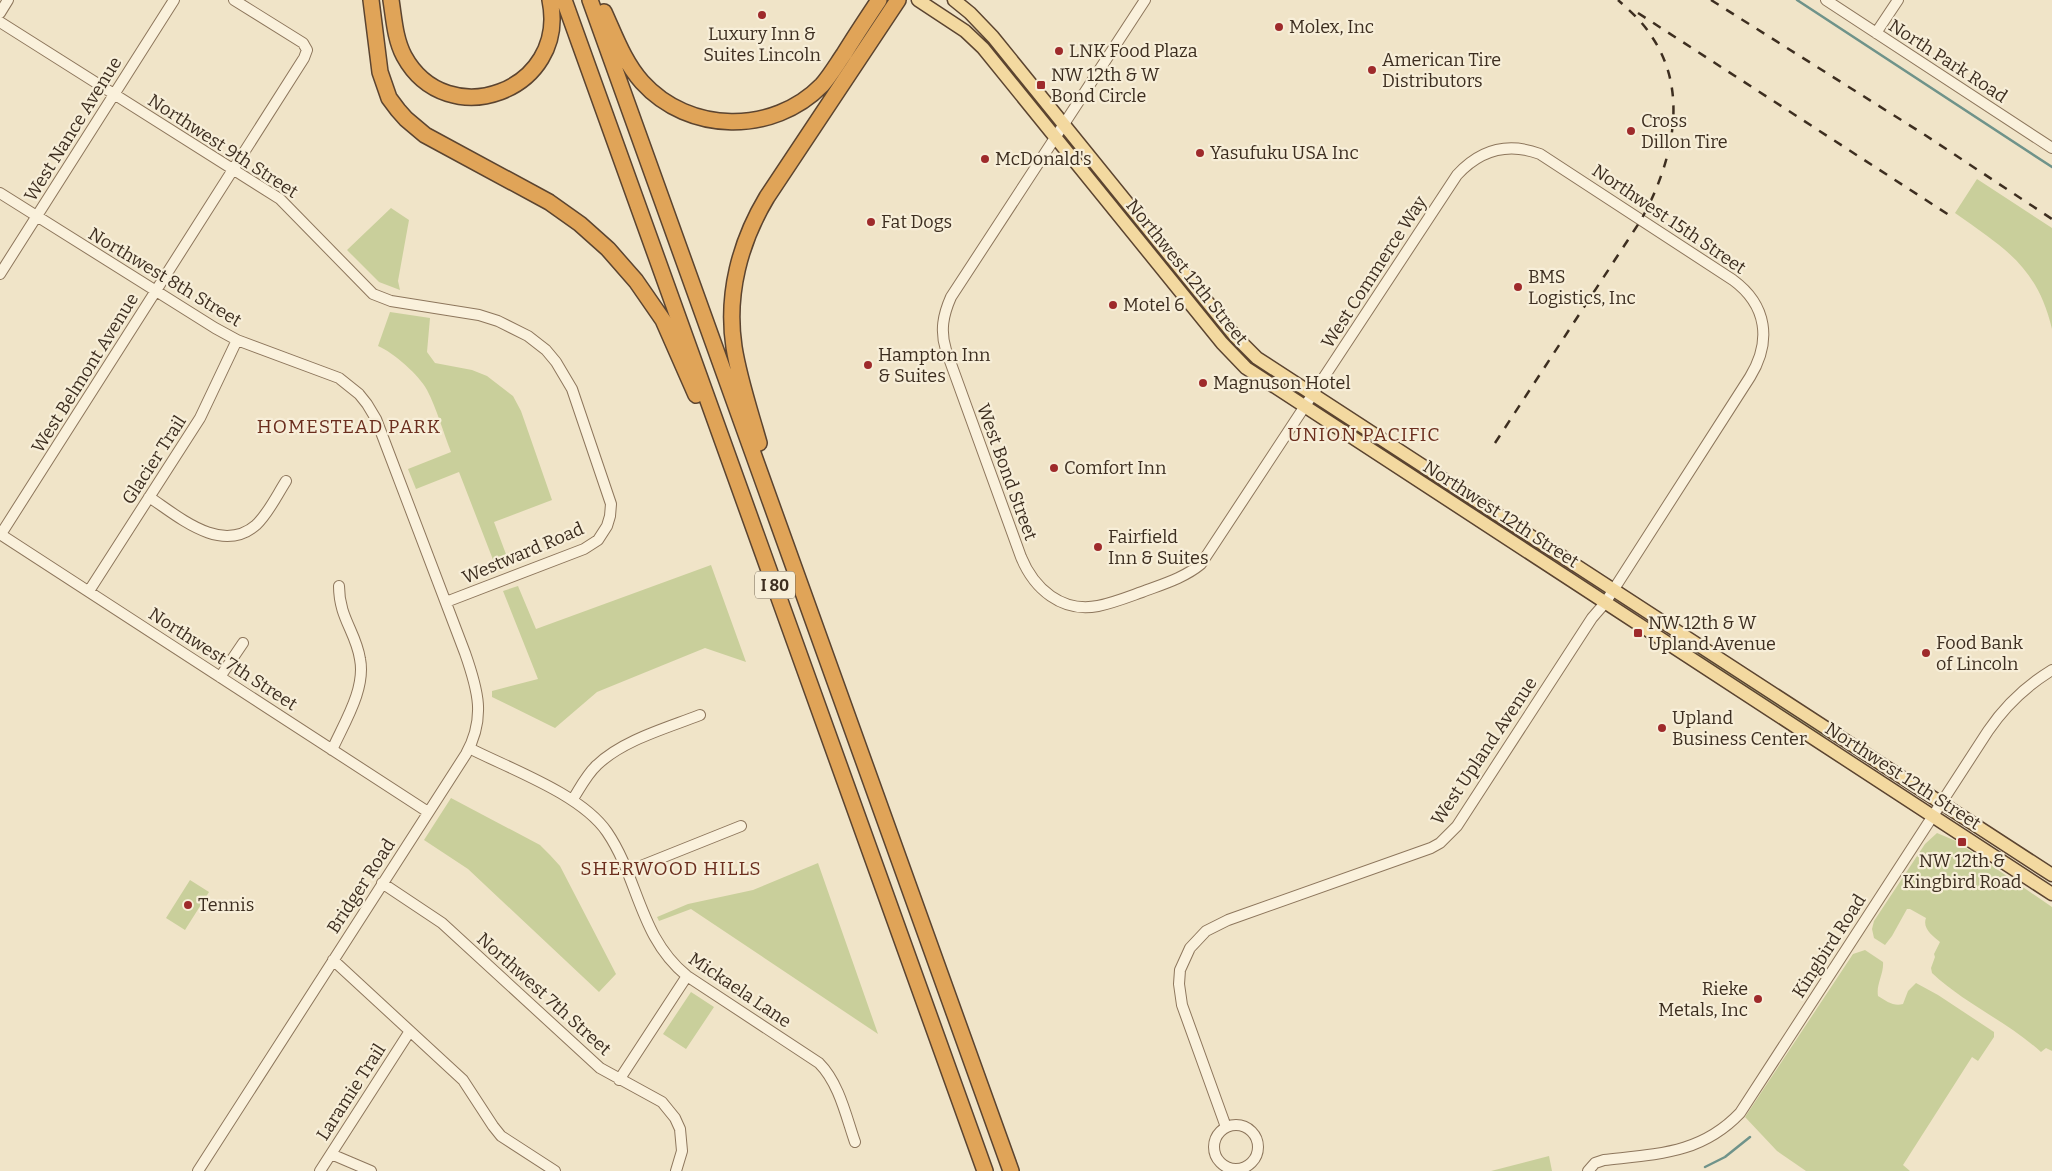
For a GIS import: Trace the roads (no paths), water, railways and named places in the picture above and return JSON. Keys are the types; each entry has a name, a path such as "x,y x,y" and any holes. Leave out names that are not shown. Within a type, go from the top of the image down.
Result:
{"highway":[{"path":"371,0 380,72 390,98 406,120 425,135 533,192 566,212 623,264 653,304 672,339 767,563"},
{"path":"391,0 399,43 412,67 439,89 461,96 472,97 495,95 506,91 532,71 544,54 551,34 552,15 550,0"},
{"name":"I 80","path":"564,0 985,1171"},
{"name":"I 80","path":"590,0 1011,1171"},
{"path":"599,0 623,54 652,92 688,114 708,120 738,122 755,120 785,110 811,94 830,74 879,0"},
{"path":"789,553 734,346 732,303 739,258 755,216 898,0"}],"main road":[{"name":"Northwest 12th Street","path":"918,0 950,20 975,39 1237,360 1257,376 2052,894"},
{"name":"Northwest 12th Street","path":"954,0 970,12 993,37 1247,349 1266,365 2052,875"}],"street":[{"path":"0,13 8,0"},
{"name":"West Nance Avenue","path":"0,274 174,0"},
{"name":"West Belmont Avenue","path":"1,534 304,58 307,50 306,46 234,0"},
{"name":"West Bond Street","path":"1070,605 1041,590 1026,570 946,350 942,336 944,316 951,297 1144,0"},
{"name":"North Park Road","path":"1826,0 2052,148"},
{"path":"1876,33 1898,0"},
{"name":"Northwest 9th Street","path":"0,22 286,204 366,288 377,296 396,302 486,317 514,328 546,350 572,389 611,504 607,526"},
{"name":"West Commerce Way","path":"1070,605 1090,607 1111,602 1184,576 1201,564 1457,175 1476,158 1495,150 1518,148 1531,151"},
{"name":"Northwest 15th Street","path":"1531,151 1548,159 1740,284 1756,304 1764,335"},
{"name":"Northwest 8th Street","path":"0,193 156,292 237,340 339,378 355,390 368,404 376,419 446,602"},
{"name":"West Upland Avenue","path":"1226,1127 1180,996 1180,970 1190,948 1206,931 1228,920 1431,848 1440,843 1457,826 1592,618 1605,603 1755,370 1762,352 1764,335"},
{"name":"Glacier Trail","path":"89,591 207,407 237,340"},
{"path":"150,497 201,530 216,536 232,536 242,533 257,524 286,481"},
{"name":"Westward Road","path":"446,602 584,549 598,540 607,526"},
{"name":"Northwest 7th Street","path":"1,534 428,812"},
{"path":"332,750 356,694 361,667 358,653 339,601 339,586"},
{"name":"Bridger Road","path":"198,1171 469,748 478,721 478,696 472,671 446,602"},
{"path":"220,677 243,643"},
{"name":"Kingbird Road","path":"1588,1171 1595,1163 1604,1160 1685,1149 1714,1136 1732,1122 1748,1102 1995,721 2022,692 2052,670"},
{"path":"573,800 587,776 606,756 626,745 700,715"},
{"name":"Mickaela Lane","path":"469,748 573,800 585,808 606,831 614,844 651,933 668,959 686,976 819,1063 831,1078 846,1123 855,1142"},
{"path":"626,872 742,826"},
{"name":"Northwest 7th Street","path":"382,883 434,916 600,1068 662,1102 675,1118 680,1129 682,1151 676,1171"},
{"path":"333,960 463,1080 500,1136 555,1171"},
{"path":"619,1080 686,976"},
{"name":"Laramie Trail","path":"320,1171 410,1031"},
{"path":"1241,1125 1254,1133 1258,1148 1252,1162 1246,1166 1232,1169 1225,1166 1216,1156 1214,1142 1216,1136 1226,1127 1241,1125"},
{"path":"331,1154 371,1171"}],"waterway":[{"path":"1797,0 2052,167"},
{"path":"1705,1167 1725,1157 1750,1137"}],"railway":[{"path":"1495,443 1641,220 1661,176 1668,152 1673,105 1671,81 1664,59 1645,26 1618,0"},
{"path":"1711,0 1925,135 2052,219"},
{"path":"1638,13 1952,217"}],"place":[{"name":"Luxury Inn & Suites Lincoln","path":"762,15"},
{"name":"Molex, Inc","path":"1279,27"},
{"name":"LNK Food Plaza","path":"1059,51"},
{"name":"American Tire Distributors","path":"1372,70"},
{"name":"NW 12th & W Bond Circle","path":"1041,85"},
{"name":"Cross Dillon Tire","path":"1631,131"},
{"name":"Yasufuku USA Inc","path":"1200,153"},
{"name":"McDonald's","path":"985,159"},
{"name":"Fat Dogs","path":"871,222"},
{"name":"BMS Logistics, Inc","path":"1518,287"},
{"name":"Motel 6","path":"1113,305"},
{"name":"Hampton Inn & Suites","path":"868,365"},
{"name":"Magnuson Hotel","path":"1203,383"},
{"name":"Comfort Inn","path":"1054,468"},
{"name":"Fairfield Inn & Suites","path":"1098,547"},
{"name":"NW 12th & W Upland Avenue","path":"1638,633"},
{"name":"Food Bank of Lincoln","path":"1926,653"},
{"name":"Upland Business Center","path":"1662,728"},
{"name":"NW 12th & Kingbird Road","path":"1962,842"},
{"name":"Tennis","path":"188,905"},
{"name":"Rieke Metals, Inc","path":"1758,999"}],"district":[{"name":"HOMESTEAD PARK","path":"349,426"},
{"name":"UNION PACIFIC","path":"1364,434"},
{"name":"SHERWOOD HILLS","path":"671,868"}]}
